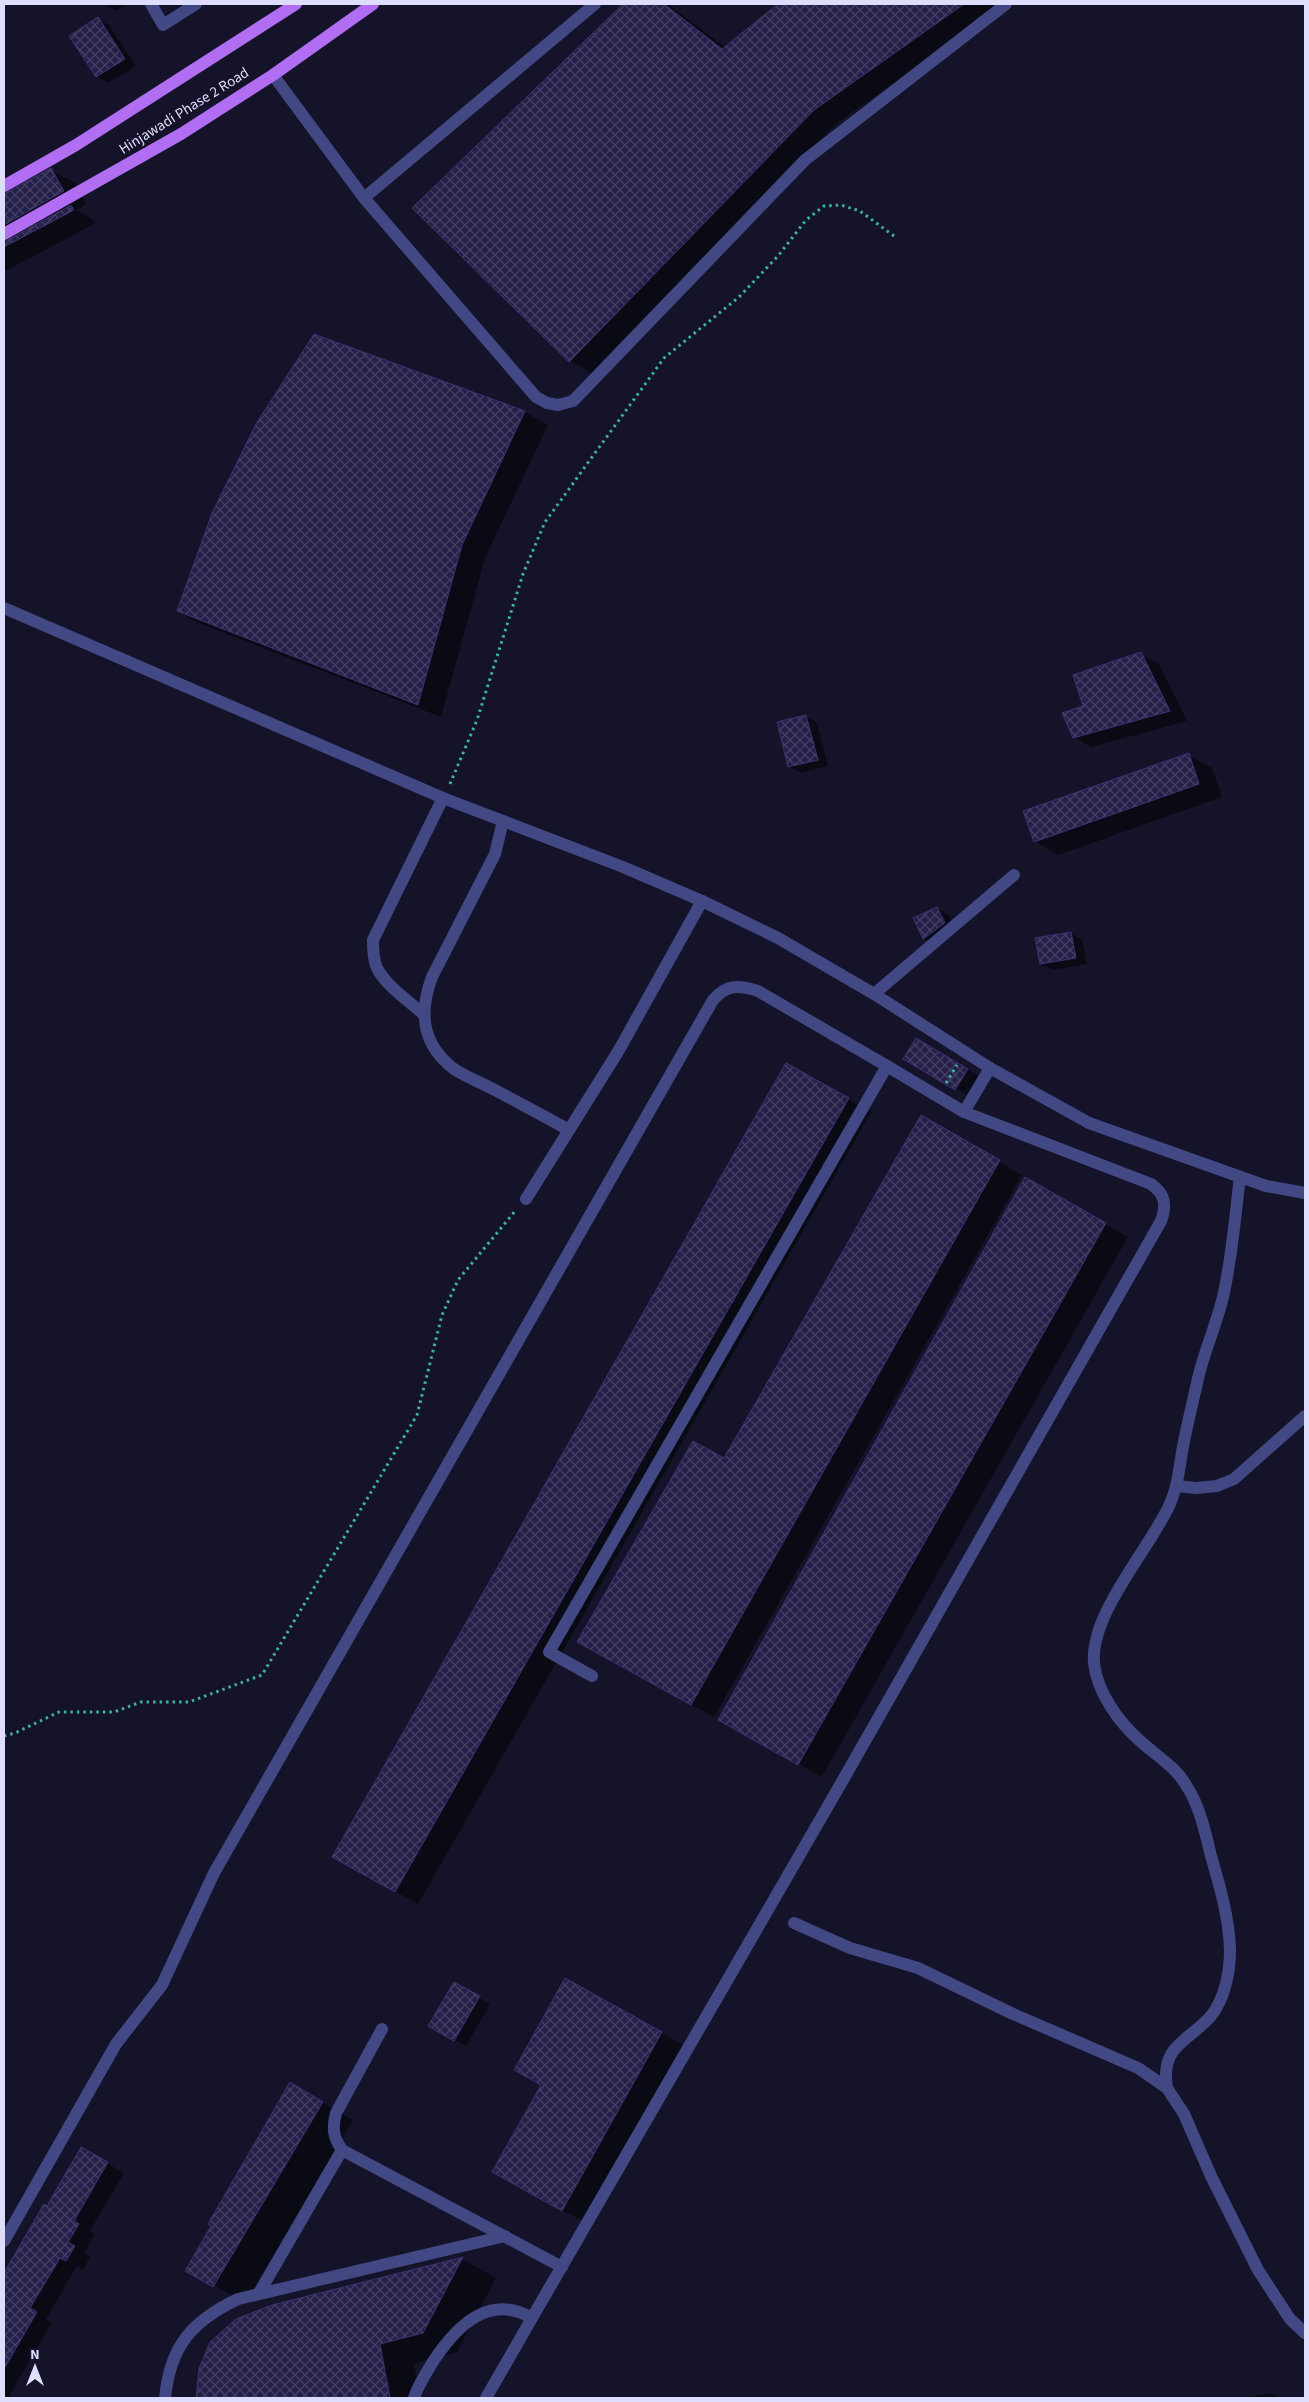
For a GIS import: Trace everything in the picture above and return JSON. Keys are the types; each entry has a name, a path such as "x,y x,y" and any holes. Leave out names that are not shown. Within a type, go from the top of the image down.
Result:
{"main road":[{"name":"Hinjawadi Phase 2 Road","path":"4,186 76,146 296,4"},
{"name":"Hinjawadi Phase 2 Road","path":"4,234 181,134 273,75 373,4"}],"street":[{"path":"151,4 163,25 196,4"},
{"path":"364,198 595,4"},
{"path":"273,75 364,198 536,396 558,405 573,400 804,160 1006,4"},
{"path":"4,608 443,798 623,867 702,901 778,938 874,994 990,1068 1089,1123 1266,1186 1305,1193"},
{"path":"423,1014 377,969 373,940 443,798"},
{"path":"503,821 494,854 432,977 426,993 423,1014 427,1033 437,1051 454,1068 569,1130"},
{"path":"874,994 1014,875"},
{"path":"526,1199 619,1050 702,901"},
{"path":"4,2241 116,2044 162,1985 214,1873 713,1000 722,990 733,987 746,987 758,991 964,1112 1151,1184 1160,1191 1164,1200 1165,1210 1161,1221 844,1780 486,2398"},
{"path":"592,1676 549,1652 887,1066"},
{"path":"964,1112 990,1068"},
{"path":"1167,2088 1165,2073 1169,2055 1182,2040 1211,2016 1225,1990 1230,1952 1226,1912 1201,1815 1186,1784 1166,1762 1139,1741 1118,1718 1103,1693 1094,1664 1096,1636 1108,1609 1170,1506 1176,1486 1198,1376 1223,1298 1230,1262 1240,1177"},
{"path":"1176,1486 1196,1488 1217,1486 1234,1478 1305,1416"},
{"path":"794,1924 857,1950 918,1968 1011,2014 1138,2068 1167,2088 1184,2114 1211,2176 1258,2270 1290,2320 1305,2333"},
{"path":"382,2029 336,2113 332,2127 336,2141 342,2150 562,2267"},
{"path":"259,2293 342,2150"},
{"path":"165,2398 172,2364 180,2344 194,2326 214,2311 238,2299 505,2236"},
{"path":"414,2398 424,2377 450,2337 471,2320 485,2312 504,2308 520,2311 532,2318"}],"path":[{"path":"443,798 477,720 523,574 545,522 664,358 739,298 778,256 806,220 824,206 841,205 860,211 894,236"},
{"path":"938,1097 958,1063"},
{"path":"4,1736 15,1733 59,1712 114,1712 141,1702 189,1702 262,1675 417,1415 442,1316 458,1280 526,1199"}],"building":[{"path":"623,4 664,4 722,49 778,4 964,4 814,110 569,362 412,208"},
{"path":"98,17 125,59 96,77 69,36"},
{"path":"51,168 64,191 4,225 4,194"},
{"path":"71,205 74,210 4,247 4,242"},
{"path":"314,334 525,411 462,545 418,705 177,611 212,513 256,424"},
{"path":"1141,652 1170,711 1073,738 1062,713 1083,706 1073,675"},
{"path":"806,715 818,760 788,767 777,722"},
{"path":"1189,753 1199,784 1034,842 1023,811"},
{"path":"937,907 945,923 923,939 913,918"},
{"path":"1071,932 1076,958 1040,964 1035,938"},
{"path":"916,1038 968,1069 955,1090 903,1059"},
{"path":"786,1063 849,1098 395,1892 332,1857"},
{"path":"921,1115 1000,1160 691,1705 577,1642 693,1441 724,1458"},
{"path":"1025,1177 1106,1223 798,1765 718,1720"},
{"path":"565,1978 662,2032 562,2211 492,2172 541,2085 514,2070"},
{"path":"454,1982 480,1996 454,2041 428,2026"},
{"path":"290,2082 323,2102 213,2287 185,2271 211,2226 208,2224"},
{"path":"81,2147 108,2162 74,2221 79,2224 68,2242 75,2246 66,2261 60,2258 30,2308 37,2312 4,2369 4,2273 44,2204 47,2206"},
{"path":"463,2257 423,2333 380,2344 390,2398 196,2398 199,2369 210,2342 236,2319 272,2305"}]}
